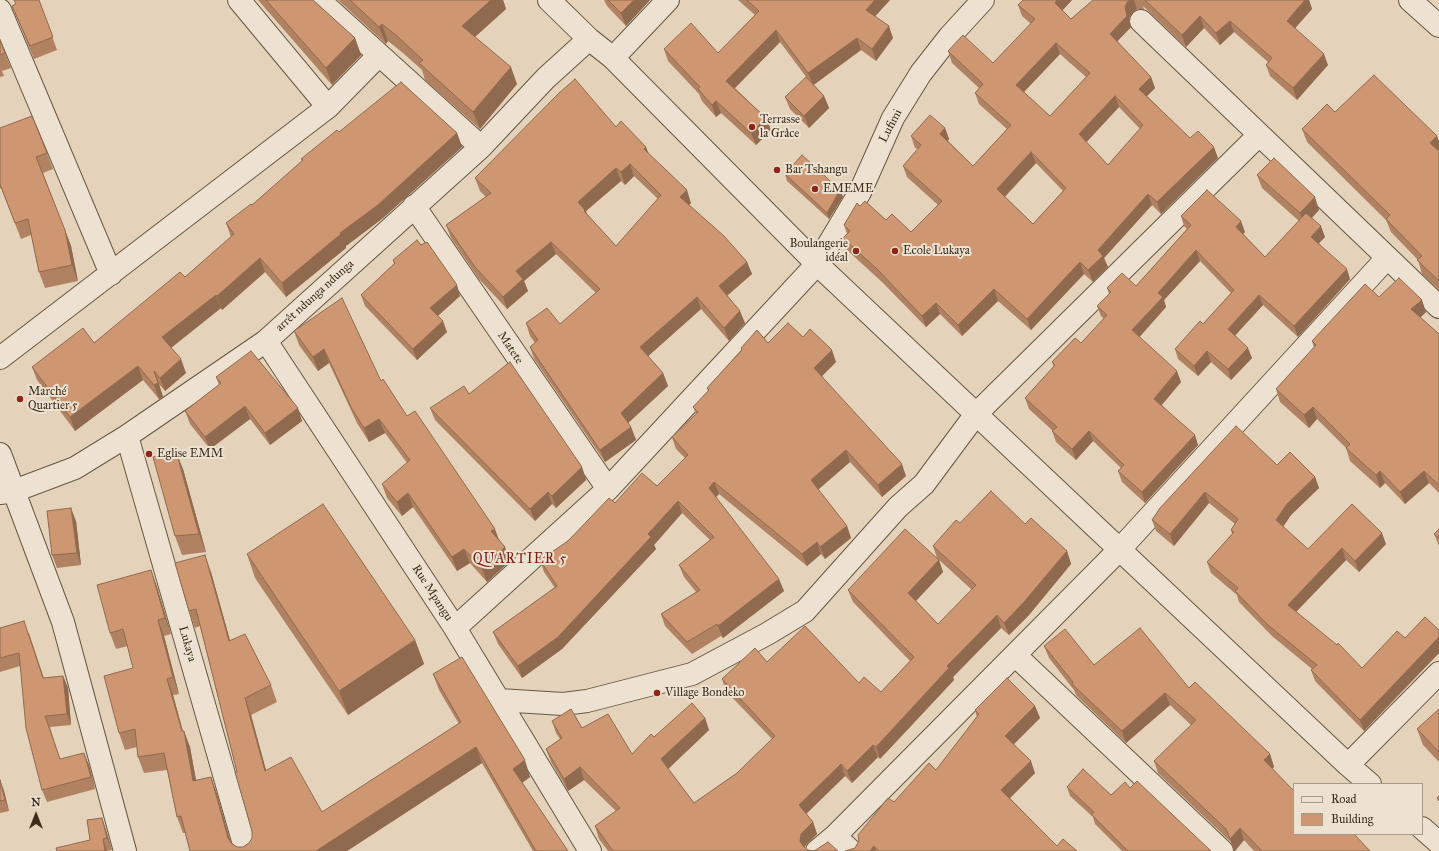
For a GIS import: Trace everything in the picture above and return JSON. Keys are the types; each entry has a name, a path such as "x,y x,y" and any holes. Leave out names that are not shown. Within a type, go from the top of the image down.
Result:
{"street":[{"path":"239,0 328,107"},
{"path":"319,0 481,147"},
{"path":"549,0 589,39 613,58 817,264 1369,783"},
{"path":"613,58 668,0"},
{"name":"Lufimi","path":"455,628 608,490 817,264 860,192 894,118 921,73 950,36 983,0"},
{"path":"1410,0 1436,16"},
{"path":"0,10 111,274"},
{"path":"1141,22 1439,308"},
{"name":"arrêt ndunga ndunga","path":"7,492 75,468 127,436 266,341 481,147 546,78 589,39"},
{"path":"0,358 328,107 380,54"},
{"path":"499,700 563,704 587,701 692,674 767,634 805,611 898,507 924,484 976,414 1259,135"},
{"name":"Matete","path":"414,206 608,490"},
{"path":"817,851 835,836 1120,549 1387,258"},
{"name":"Rue Mpangu","path":"266,341 455,628 590,851"},
{"name":"Lukaya","path":"127,436 246,851"},
{"path":"0,454 7,492 63,622 125,851"},
{"path":"1015,655 1222,851"},
{"path":"1348,765 1439,673"},
{"path":"1423,829 1439,843"},
{"path":"835,836 851,851"}],"building":[{"path":"14,0 39,0 53,37 30,46 12,6 16,4"},
{"path":"266,0 313,0 355,38 326,68"},
{"path":"350,0 491,0 462,26 511,67 473,112 419,63 423,60 397,36 382,24 379,27"},
{"path":"608,0 634,0 621,13"},
{"path":"747,0 875,0 866,10 889,26 872,49 857,38 808,73 776,30 726,81 766,118 751,133 716,101 712,105 698,89 700,87 664,49 691,23 718,53 759,11"},
{"path":"1023,0 1057,0 1055,3 1071,19 1093,0 1130,0 1125,7 1127,16 1110,34 1151,77 1139,89 1190,138 1198,131 1214,147 1157,202 1148,194 1098,250 1103,256 1088,270 1080,262 1027,319 994,289 958,325 936,303 922,316 878,270 843,238 850,231 844,225 857,203 860,206 865,201 886,220 892,214 911,232 942,201 903,166 921,145 911,136 930,115 945,128 940,134 973,166 1011,125 975,93 983,84 948,51 963,35 993,63 1035,19 1018,5","holes":["1056,43 1090,73 1050,116 1016,85","1115,96 1143,125 1108,165 1079,134","1031,152 1066,188 1033,224 997,189"]},
{"path":"1145,0 1305,0 1287,21 1324,54 1293,88 1266,65 1272,58 1230,21 1216,33 1200,16 1182,35"},
{"path":"0,40 5,53 0,55"},
{"path":"1374,75 1437,136 1430,143 1439,151 1439,281 1417,260 1422,256 1386,219 1390,215 1302,129 1327,104 1335,112"},
{"path":"806,77 824,96 804,116 785,97"},
{"path":"575,79 616,127 621,121 646,147 644,149 687,190 680,197 724,236 747,262 719,286 740,311 724,328 697,297 640,347 663,373 621,413 631,427 600,450 530,347 538,340 526,323 547,308 560,324 600,289 551,242 516,271 523,279 503,297 475,267 446,225 491,193 475,178 558,94","holes":["630,164 661,195 616,246 584,211 585,210 578,202 616,168 621,172"]},
{"path":"401,82 457,133 378,205 340,233 341,234 282,283 260,258 217,296 216,295 162,337 181,359 160,378 154,371 158,383 154,385 138,366 70,417 32,367 83,328 94,343 180,272 185,277 234,234 226,223 251,204 252,205 303,160 301,159 337,130 339,132"},
{"path":"32,116 47,153 36,157 65,230 72,265 39,272 28,219 15,223 0,184 0,128"},
{"name":"EMEME","path":"802,155 840,190 827,213 785,174"},
{"path":"1274,158 1315,197 1300,213 1257,175"},
{"path":"1207,190 1241,221 1236,227 1265,257 1306,213 1321,226 1311,237 1347,269 1294,326 1259,295 1228,329 1248,348 1228,369 1207,351 1194,366 1175,349 1200,321 1203,324 1234,290 1196,250 1158,293 1163,297 1132,330 1177,371 1154,399 1195,435 1142,492 1118,471 1124,465 1089,431 1072,449 1052,431 1057,427 1025,398 1055,365 1052,362 1075,338 1081,343 1107,315 1097,306 1111,292 1107,288 1122,273 1136,286 1191,225 1181,216"},
{"path":"417,240 421,245 427,242 457,285 430,308 443,321 413,349 361,295 395,263 393,260"},
{"path":"1399,278 1422,300 1411,309 1439,334 1439,485 1424,471 1400,492 1380,471 1376,475 1346,448 1350,444 1313,407 1304,415 1276,389 1316,345 1312,341 1365,284 1379,297"},
{"path":"342,298 381,381 383,379 407,416 415,411 495,529 491,531 505,547 482,568 464,549 452,557 408,493 397,502 382,484 410,460 379,419 364,428 352,409 324,349 313,357 294,331"},
{"path":"788,323 803,337 810,329 832,350 814,368 902,464 878,485 846,450 811,480 847,526 820,547 817,542 802,554 714,482 709,488 779,579 718,626 717,624 687,642 661,614 700,590 679,565 714,537 678,501 648,534 651,537 558,637 518,666 493,632 557,586 540,560 568,541 609,498 615,503 642,473 657,486 688,455 672,437 698,412 693,407 709,390 707,388 742,350 741,348 757,330 768,343"},
{"path":"251,351 298,408 265,433 245,406 205,437 185,411 221,383 216,377"},
{"path":"510,362 582,467 552,496 548,492 530,509 430,408 464,386 469,394"},
{"path":"1236,426 1277,465 1290,452 1315,477 1287,504 1276,520 1308,549 1352,504 1382,533 1355,561 1342,548 1288,605 1337,645 1338,643 1362,668 1397,631 1405,638 1425,617 1439,630 1439,637 1360,720 1311,670 1317,665 1268,625 1235,591 1238,588 1207,562 1234,532 1231,530 1238,519 1205,492 1170,534 1152,520 1160,508"},
{"path":"176,451 199,534 175,536 153,457"},
{"path":"991,491 1025,524 1031,518 1067,551 1024,602 1004,623 997,615 947,666 949,668 876,747 873,745 847,771 841,764 799,805 813,822 801,834 800,841 808,850 814,851 613,851 595,826 620,808 580,767 564,779 546,749 562,738 552,721 571,709 582,728 608,714 632,754 651,734 654,737 692,703 705,718 661,759 694,803 737,773 775,736 722,679 755,648 767,662 805,626 859,683 864,677 881,692 914,657 848,590 905,529 939,560 908,593 938,624 976,585 933,546 956,520 960,523"},
{"path":"323,504 415,640 339,691 247,554"},
{"path":"71,508 77,553 52,555 47,511"},
{"path":"1439,529 1439,538 1434,534"},
{"path":"205,555 229,641 245,634 271,685 245,698 265,771 291,757 322,812 461,722 433,674 462,657 525,760 513,769 568,851 536,851 476,747 316,851 190,851 181,816 177,817 164,753 138,757 135,729 119,733 104,676 133,668 123,629 110,633 97,585 151,570 165,618 158,620 173,677 167,679 182,731 184,731 193,781 211,777 228,838 231,843 237,847 243,847 249,843 252,838 252,831 235,772 237,772 196,609 189,611 175,563"},
{"path":"24,621 43,678 63,676 67,714 45,716 60,759 84,753 91,777 42,790 26,728 19,653 0,658 0,628"},
{"path":"1140,628 1189,688 1195,682 1270,754 1264,760 1293,790 1293,835 1355,835 1370,851 1262,851 1240,828 1230,839 1226,829 1154,761 1196,720 1165,693 1122,731 1074,686 1072,683 1073,682 1044,646 1065,629 1094,665"},
{"path":"1007,678 1035,706 1005,736 1031,761 1001,790 1057,846 1063,839 1077,851 879,851 874,846 870,851 845,851 855,848 859,841 858,835 888,798 894,802 929,763 936,770 979,714 975,710"},
{"path":"1439,709 1439,752 1417,729"},
{"path":"1083,769 1111,795 1125,782 1130,788 1137,781 1211,851 1128,851 1091,814 1094,812 1067,787"},
{"path":"0,780 5,800 0,801"},
{"path":"102,818 107,838 103,839 105,851 57,851 56,848 90,840 87,820"},
{"path":"828,842 838,851 814,851"}],"place":[{"name":"Terrasse la Grâce","path":"752,127"},
{"name":"Bar Tshangu","path":"777,170"},
{"name":"EMEME","path":"815,189"},
{"name":"Boulangerie idéal","path":"856,251"},
{"name":"Ecole Lukaya","path":"895,251"},
{"name":"Marché Quartier 5","path":"20,399"},
{"name":"Eglise EMM","path":"149,454"},
{"name":"Village Bondeko","path":"657,693"}],"district":[{"name":"QUARTIER 5","path":"520,560"}]}
